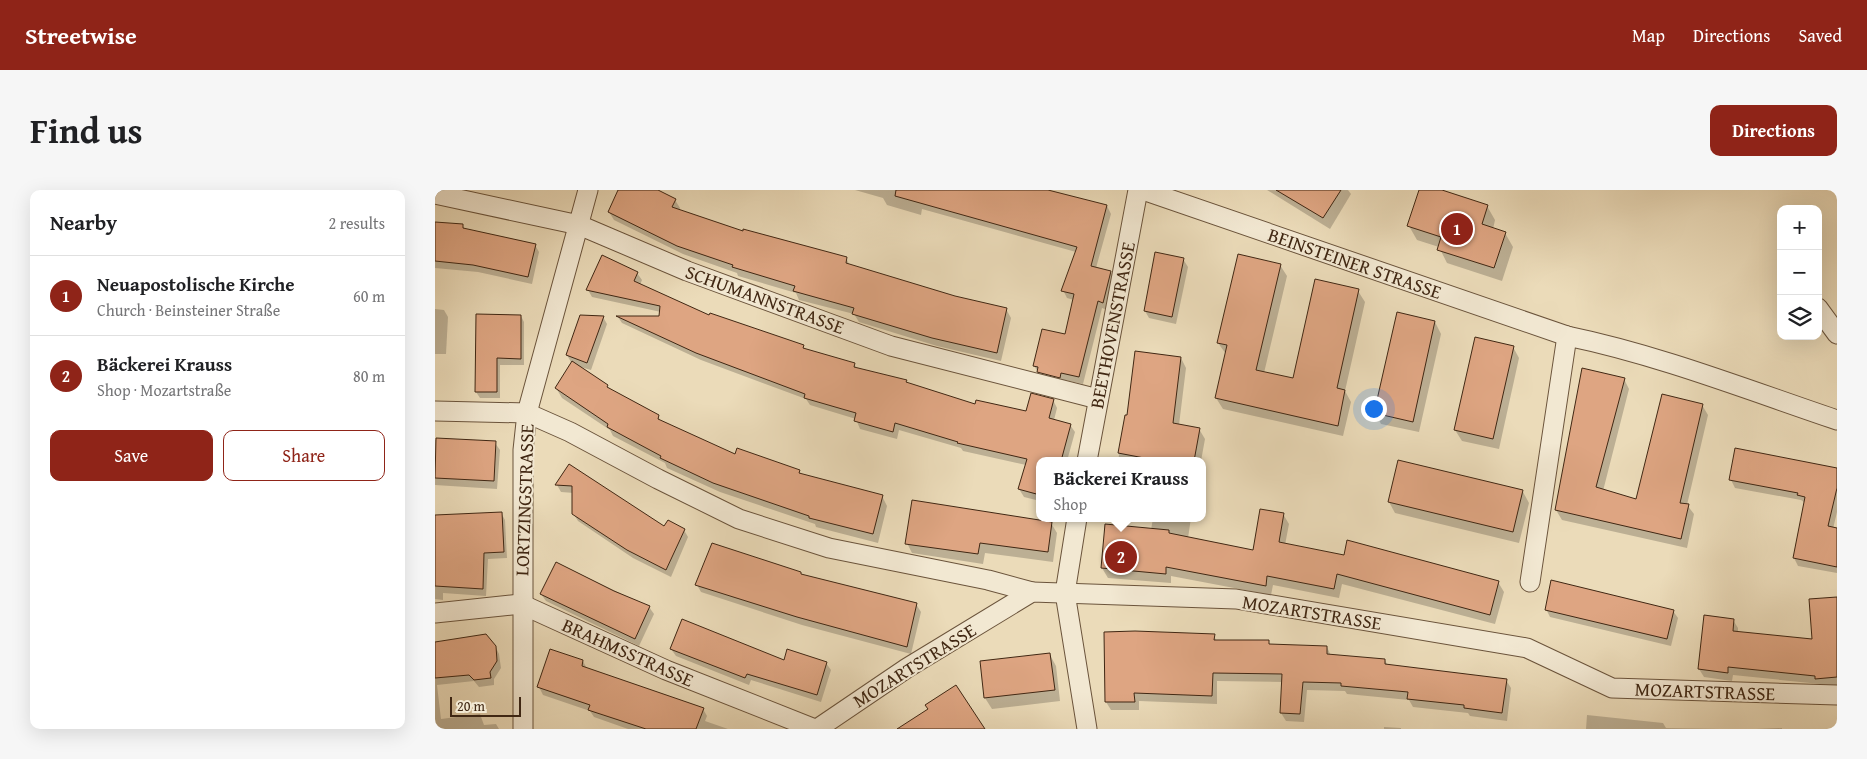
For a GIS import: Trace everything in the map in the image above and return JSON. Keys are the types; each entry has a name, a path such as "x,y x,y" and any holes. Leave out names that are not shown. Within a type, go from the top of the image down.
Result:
{"street":[{"name":"LORTZINGSTRASSE","path":"523,729 521,604 523,450 527,414 588,190"},
{"name":"BEETHOVENSTRASSE","path":"1088,457 1138,190"},
{"name":"BEINSTEINER STRASSE","path":"1143,190 1567,336 1595,342 1690,371 1837,420"},
{"name":"SCHUMANNSTRASSE","path":"435,194 579,225 687,271 891,346 1098,399"},
{"path":"1822,313 1837,334"},
{"path":"1530,582 1567,336"},
{"path":"435,411 527,414 570,432 658,479 739,519 829,548 988,580 1032,592"},
{"path":"1076,522 1065,593 1087,729"},
{"name":"MOZARTSTRASSE","path":"816,729 907,668 1032,592 1236,600 1527,648 1612,688 1837,696"},
{"path":"435,613 521,604"},
{"name":"BRAHMSSTRASSE","path":"521,604 666,670 816,729"}],"building":[{"path":"618,190 658,190 676,199 672,207 743,231 743,229 847,257 846,263 955,296 1007,308 997,353 932,338 852,314 854,308 793,291 795,286 732,267 733,265 677,246 608,212"},
{"path":"896,190 1048,190 1107,205 1091,266 1111,271 1103,303 1098,301 1079,377 1061,373 1060,378 1037,372 1038,367 1033,366 1042,329 1065,334 1074,294 1061,291 1077,247 895,196"},
{"path":"1276,190 1341,190 1323,218"},
{"path":"1419,190 1442,190 1488,205 1482,224 1506,232 1494,268 1437,250 1441,237 1407,226"},
{"path":"435,222 463,224 463,228 536,244 528,277 473,265 435,261"},
{"path":"1155,252 1184,258 1172,317 1144,311"},
{"path":"1238,254 1281,264 1256,370 1293,378 1315,279 1359,289 1337,388 1345,390 1338,426 1215,398 1227,345 1217,343"},
{"path":"602,255 638,272 634,281 709,315 710,313 804,345 803,348 855,363 854,367 907,380 906,382 975,404 976,400 1026,411 1031,393 1054,399 1049,418 1071,424 1062,457 1036,457 1036,494 1018,489 1027,459 957,443 895,423 893,432 854,421 856,413 804,398 805,394 696,353 616,316 659,316 660,306 586,290"},
{"path":"1397,312 1435,321 1413,422 1374,413"},
{"path":"476,314 521,315 521,359 497,358 497,392 475,392"},
{"path":"580,315 604,316 587,363 566,355"},
{"path":"1475,337 1514,346 1493,439 1454,430"},
{"path":"1135,351 1181,357 1173,423 1200,428 1195,457 1139,457 1118,453 1125,415 1127,415"},
{"path":"572,361 608,385 607,387 659,415 658,419 735,454 737,448 800,470 799,473 883,495 873,534 809,518 809,516 713,483 660,458 661,456 607,427 608,424 555,388"},
{"path":"1582,368 1625,378 1596,487 1636,499 1662,394 1703,404 1680,503 1689,504 1681,539 1555,510"},
{"path":"436,438 496,441 494,481 435,478"},
{"path":"1735,448 1837,468 1837,488 1828,526 1837,528 1837,567 1793,558 1805,497 1797,495 1798,493 1729,480"},
{"path":"1398,460 1523,490 1513,532 1388,502"},
{"path":"569,464 664,526 668,520 685,529 666,570 627,550 572,514 572,486 555,485"},
{"path":"912,500 1036,519 1036,522 1052,522 1048,552 980,543 978,554 905,544"},
{"path":"1260,509 1284,513 1279,542 1344,555 1347,540 1499,581 1490,615 1337,574 1334,589 1267,576 1266,586 1166,567 1166,574 1101,568 1105,524 1169,530 1169,533 1253,550"},
{"path":"502,512 504,552 484,553 483,589 435,586 435,515"},
{"path":"712,543 801,572 801,574 917,603 907,647 797,617 695,585"},
{"path":"556,562 614,591 650,606 635,639 540,594"},
{"path":"1551,580 1674,610 1667,639 1545,610"},
{"path":"1837,597 1837,677 1815,679 1815,676 1728,667 1728,673 1698,669 1704,615 1734,619 1733,631 1812,639 1809,599"},
{"path":"682,619 784,660 787,649 827,662 817,695 747,674 745,678 670,649"},
{"path":"1135,631 1215,634 1214,640 1269,640 1269,644 1327,646 1327,654 1385,659 1385,664 1507,679 1502,713 1464,708 1464,705 1407,699 1408,692 1341,686 1341,683 1303,682 1300,714 1280,713 1282,674 1213,673 1212,696 1134,693 1135,702 1105,702 1104,632"},
{"path":"486,634 496,646 497,661 490,672 491,678 474,680 469,675 435,678 435,642"},
{"path":"550,649 583,660 582,666 704,708 696,729 646,729 588,710 590,705 537,687"},
{"path":"1050,653 1055,690 984,698 980,661"},
{"path":"956,685 985,729 897,729 928,709 925,705"}],"place":[{"name":"Neuapostolische Kirche","path":"1457,229"},
{"name":"Bäckerei Krauss","path":"1121,557"}]}
